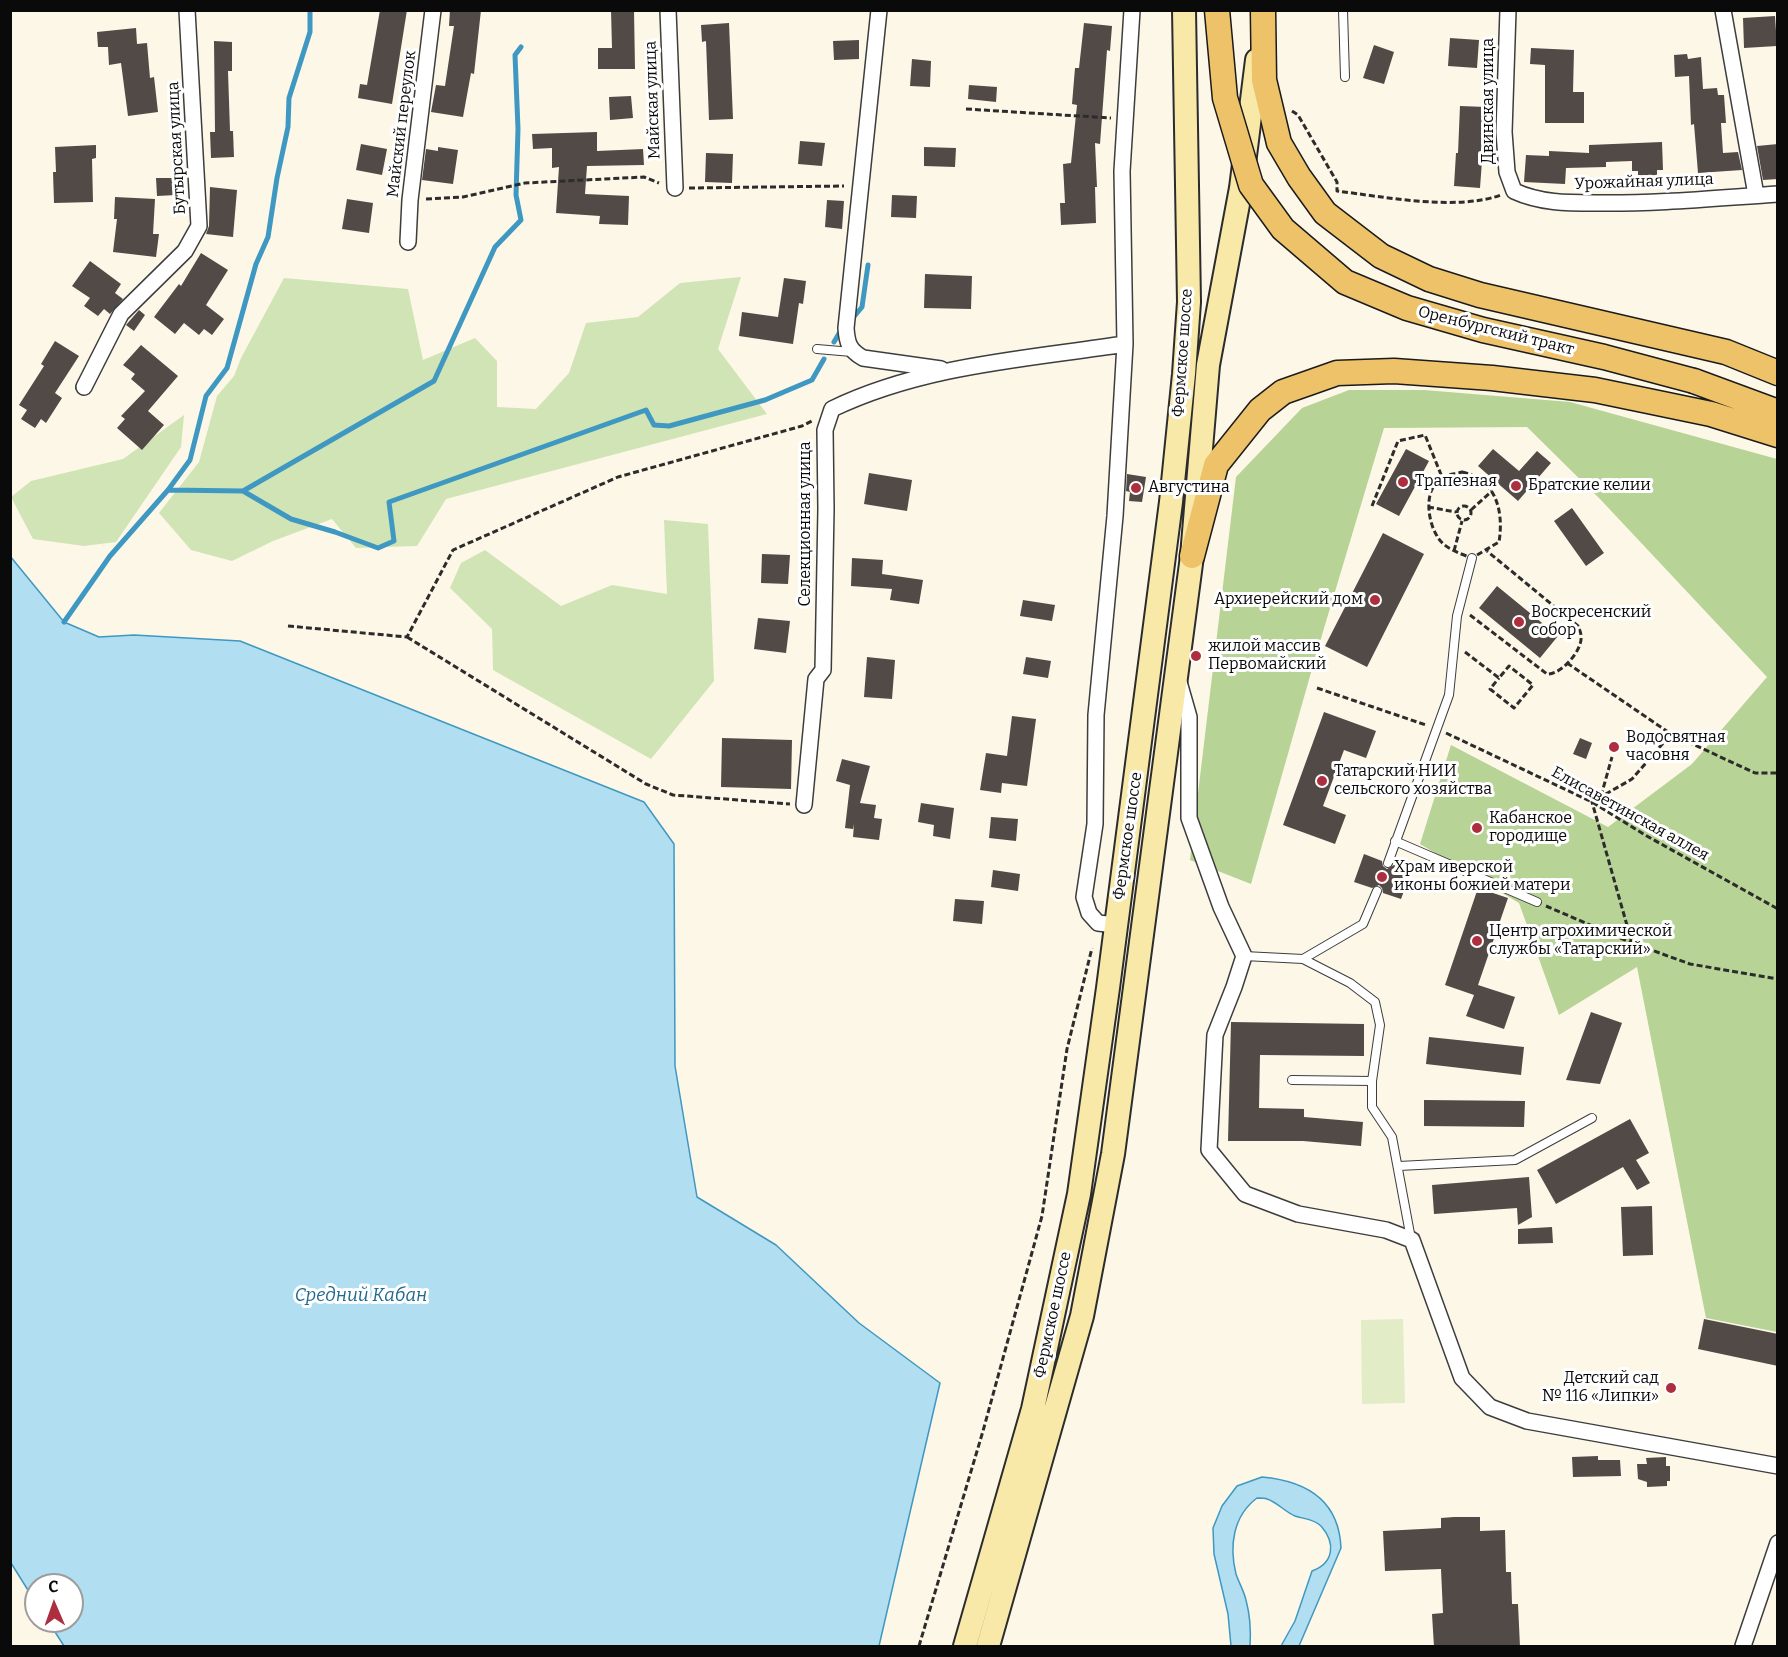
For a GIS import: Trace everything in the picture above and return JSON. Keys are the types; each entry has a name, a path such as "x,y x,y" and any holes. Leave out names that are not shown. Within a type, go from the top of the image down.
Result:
{"main road":[{"name":"Фермское шоссе","path":"965,1647 1033,1409 1079,1194 1107,924 1171,502 1184,374 1189,302 1184,10"},
{"name":"Оренбургский тракт","path":"1217,10 1226,98 1251,185 1283,229 1345,282 1407,308 1483,330 1604,357 1694,381 1778,412"},
{"name":"Фермское шоссе","path":"988,1647 1082,1316 1113,1154 1191,556 1208,365 1241,188 1263,13"},
{"name":"Оренбургский тракт","path":"1263,13 1264,80 1279,143 1299,177 1325,213 1381,256 1429,279 1480,295 1726,352 1778,373"},
{"path":"1191,556 1216,465 1260,410 1283,392 1337,373 1394,371 1492,378 1595,390 1711,414 1778,435"}],"street":[{"name":"Бутырская улица","path":"84,387 121,314 185,251 199,226 187,10"},
{"name":"Майский переулок","path":"408,242 410,200 433,10"},
{"name":"Майская улица","path":"668,10 675,188"},
{"path":"879,10 846,328 847,342 852,352 863,358 947,370"},
{"path":"1107,924 1089,913 1084,897 1095,824 1096,715 1115,516 1125,344 1122,171 1132,10"},
{"name":"Двинская улица","path":"1508,10 1504,132 1507,172 1514,191"},
{"path":"1723,10 1756,195"},
{"name":"Урожайная улица","path":"1514,191 1527,197 1556,202 1626,204 1778,194"},
{"path":"832,409 851,400 947,370 1125,344"},
{"name":"Селекционная улица","path":"804,805 816,679 823,670 825,430 832,409"},
{"path":"1176,671 1189,717 1189,819 1221,907 1244,956 1215,1035 1209,1150 1245,1194 1298,1214 1386,1230 1412,1240 1462,1378 1490,1407 1527,1421 1778,1466"},
{"path":"1743,1647 1778,1543"}],"lane":[{"path":"1343,10 1345,77"},
{"path":"817,349 852,352"},
{"path":"1388,863 1449,696 1460,606 1472,558"},
{"path":"1395,842 1537,902"},
{"path":"1303,959 1364,924 1377,891"},
{"path":"1244,956 1303,959 1350,983 1375,1002 1380,1025 1372,1081 1372,1107 1392,1137 1412,1240"},
{"path":"1292,1080 1372,1081"},
{"path":"1399,1166 1515,1160 1592,1118"}],"path":[{"path":"1286,107 1298,115 1337,182 1337,192 1432,202 1486,201 1514,191"},
{"path":"966,109 1125,118"},
{"path":"410,200 463,197 520,186 525,183 644,177 675,188 861,186"},
{"path":"10,300 10,332"},
{"path":"407,637 453,550 618,477 802,426 832,409"},
{"path":"1372,506 1398,441 1425,435 1443,477"},
{"path":"1462,472 1476,475 1492,491 1502,526 1499,542 1487,551 1472,558 1454,551 1437,538 1428,507 1433,488 1443,477 1462,472"},
{"path":"1457,512 1457,516 1462,520 1468,519 1470,510 1492,491"},
{"path":"1457,512 1464,506 1470,510"},
{"path":"1428,507 1457,512"},
{"path":"1454,551 1462,520"},
{"path":"1460,606 1547,674 1554,674 1568,663 1580,645 1581,636 1578,626 1487,551"},
{"path":"288,626 407,637 646,784 674,795 804,805"},
{"path":"1454,643 1499,678"},
{"path":"1568,663 1671,734 1755,773 1778,773"},
{"path":"1509,666 1533,685 1514,708 1490,689 1499,678 1509,666"},
{"name":"Елисаветинская аллея","path":"1317,688 1437,729 1592,802 1645,835 1778,909"},
{"path":"1632,943 1592,802 1632,779 1671,734"},
{"path":"1600,798 1612,757"},
{"path":"1537,902 1632,943 1690,964 1778,979"},
{"path":"919,1647 984,1431 1042,1216 1067,1049 1107,924"}],"green space":[{"path":"741,277 718,349 767,414 446,499 417,546 356,548 332,519 273,541 232,561 191,550 159,513 199,462 217,396 234,376 241,358 284,278 408,289 423,360 475,338 497,361 497,407 536,409 569,373 586,323 638,317 680,283"},
{"path":"1349,390 1424,390 1570,402 1777,459 1777,1332 1706,1318 1637,967 1559,1015 1519,903 1420,844 1451,745 1608,827 1692,764 1767,677 1600,499 1527,427 1384,428 1251,884 1190,860 1236,477 1302,408"},
{"path":"184,415 181,447 116,542 84,546 33,539 11,497 31,481 123,459"},
{"path":"664,520 708,524 714,681 651,759 493,670 492,629 450,588 461,563 485,550 561,606 612,585 667,594"},
{"path":"1403,1319 1405,1403 1362,1404 1361,1320"}],"water":[{"name":"Средний Кабан","path":"10,556 64,622 99,637 134,635 240,641 644,802 674,844 675,1066 697,1197 776,1245 859,1323 940,1383 879,1646 64,1646 56,1633 84,1633 84,1573 24,1573 24,1584 11,1563"},
{"path":"1262,1477 1293,1483 1317,1496 1327,1505 1339,1531 1341,1548 1299,1646 1281,1646 1295,1621 1312,1571 1325,1563 1331,1546 1326,1532 1315,1522 1291,1514 1271,1500 1257,1498 1249,1505 1238,1523 1233,1542 1236,1574 1248,1611 1250,1646 1231,1646 1228,1614 1214,1554 1213,1528 1222,1506 1237,1486"}],"building":[{"path":"380,10 407,10 392,104 358,98 360,84 367,85"},
{"path":"450,10 481,10 474,74 471,73 463,117 431,112 436,85 445,86 454,26 449,26"},
{"path":"611,10 634,10 635,69 598,69 598,48 612,48"},
{"path":"1775,16 1777,46 1744,48 1743,18"},
{"path":"729,23 733,119 709,120 706,41 702,42 701,25"},
{"path":"1084,23 1112,26 1110,51 1107,50 1100,144 1095,143 1096,223 1061,225 1060,203 1065,203 1063,164 1071,163 1077,105 1072,104 1075,68 1079,68"},
{"path":"136,28 137,44 147,43 150,78 154,77 158,112 128,116 121,63 109,65 108,47 98,47 97,32"},
{"path":"1450,38 1479,40 1477,68 1448,66"},
{"path":"859,40 859,59 834,60 833,41"},
{"path":"214,41 232,42 232,71 228,71 230,131 233,131 234,157 211,158 210,132 215,132"},
{"path":"1374,45 1394,52 1384,84 1363,78"},
{"path":"1531,48 1574,50 1573,92 1584,92 1584,123 1545,123 1545,65 1530,64"},
{"path":"1687,54 1688,59 1701,57 1703,89 1717,88 1718,95 1724,95 1726,123 1721,123 1723,153 1738,152 1742,170 1698,173 1694,124 1691,125 1689,76 1675,77 1674,55"},
{"path":"912,59 931,61 930,87 910,86"},
{"path":"969,85 997,87 996,102 968,99"},
{"path":"631,96 633,118 610,120 609,97"},
{"path":"1460,106 1486,107 1480,188 1454,186"},
{"path":"597,132 597,151 643,149 644,165 587,166 585,194 629,196 628,225 599,224 600,216 556,213 559,167 552,168 552,148 533,149 532,134"},
{"path":"800,141 825,143 822,166 798,164"},
{"path":"1662,142 1663,170 1657,170 1657,175 1638,176 1638,171 1632,171 1632,161 1606,162 1606,167 1566,168 1565,184 1524,182 1526,155 1549,156 1549,151 1589,153 1589,145"},
{"path":"361,144 387,149 382,175 356,170"},
{"path":"1778,144 1778,179 1763,180 1757,146"},
{"path":"96,145 96,158 92,159 93,202 54,203 55,147"},
{"path":"438,147 458,150 453,184 422,180 426,149 438,151"},
{"path":"924,147 956,148 955,167 924,166"},
{"path":"706,153 733,154 732,183 705,182"},
{"path":"156,178 175,178 176,195 157,196"},
{"path":"210,187 237,190 233,237 206,234 209,226"},
{"path":"892,195 917,196 916,218 891,217"},
{"path":"115,197 155,199 153,234 159,234 156,257 113,252 117,219 114,219"},
{"path":"347,199 373,203 369,233 342,229"},
{"path":"827,200 844,201 842,229 825,227"},
{"path":"201,253 228,270 206,305 224,319 212,335 204,329 199,335 184,323 175,334 154,317 179,284 181,286"},
{"path":"90,261 121,284 115,293 123,299 110,314 104,309 98,316 84,306 90,298 72,286"},
{"path":"925,274 972,276 971,309 924,308"},
{"path":"784,278 806,281 803,304 799,303 793,344 739,336 742,312 778,317"},
{"path":"139,310 145,315 134,331 126,325"},
{"path":"55,341 79,356 55,393 62,398 46,423 41,419 35,428 21,419 27,410 19,405 44,366 41,364"},
{"path":"141,345 178,376 148,411 164,425 142,450 117,428 125,419 121,416 145,391 131,379 135,374 123,365"},
{"name":"Трапезная","path":"1406,449 1429,461 1399,516 1376,504"},
{"name":"Братские келии","path":"1493,449 1519,471 1537,451 1551,463 1518,501 1478,466"},
{"path":"869,473 912,480 907,511 864,504"},
{"path":"1127,474 1146,477 1142,502 1129,501 1130,492 1126,491"},
{"path":"1572,508 1604,553 1586,566 1554,521"},
{"name":"Архиерейский дом","path":"1383,533 1424,554 1367,667 1325,646"},
{"path":"762,554 790,555 788,584 761,583"},
{"path":"852,558 883,560 882,574 923,580 919,604 890,600 892,589 851,586"},
{"name":"Воскресенский собор","path":"1497,586 1558,636 1540,658 1479,608"},
{"path":"1023,600 1055,605 1052,621 1020,616"},
{"path":"758,618 790,621 786,653 754,649"},
{"path":"867,657 895,660 892,699 864,697"},
{"path":"1026,657 1051,661 1048,678 1023,674"},
{"path":"1324,712 1376,731 1366,758 1344,750 1323,806 1346,815 1335,844 1283,825"},
{"path":"1012,716 1036,719 1027,786 1002,783 1001,793 980,790 986,753 1007,756"},
{"path":"722,738 792,740 791,789 721,787"},
{"path":"1580,738 1592,743 1586,759 1573,754"},
{"path":"842,759 870,766 860,803 876,805 874,818 882,819 879,840 853,837 854,824 853,829 845,828 850,785 836,781"},
{"path":"921,803 954,808 950,839 933,836 934,825 918,822"},
{"path":"991,817 1018,819 1016,841 989,838"},
{"name":"Храм иверской иконы божией матери","path":"1364,854 1382,861 1383,866 1387,869 1394,865 1411,872 1401,899 1383,893 1379,885 1372,888 1354,882"},
{"path":"993,870 1020,874 1018,891 991,887"},
{"name":"Центр агрохимической службы «Татарский»","path":"1478,888 1508,898 1478,985 1515,997 1504,1029 1466,1016 1474,995 1445,985"},
{"path":"955,899 984,901 982,924 953,921"},
{"path":"1591,1012 1622,1023 1600,1084 1566,1080"},
{"path":"1231,1022 1364,1024 1364,1056 1260,1055 1259,1108 1304,1109 1304,1117 1363,1122 1361,1146 1303,1141 1228,1141"},
{"path":"1429,1037 1524,1047 1521,1075 1426,1064"},
{"path":"1424,1100 1525,1101 1524,1127 1424,1126"},
{"path":"1630,1119 1649,1153 1636,1160 1650,1183 1637,1190 1623,1167 1556,1204 1537,1170"},
{"path":"1529,1177 1532,1217 1518,1225 1517,1208 1434,1214 1432,1185"},
{"path":"1652,1206 1653,1255 1623,1256 1621,1207"},
{"path":"1552,1227 1553,1243 1518,1244 1518,1229"},
{"path":"1704,1319 1778,1334 1778,1366 1698,1349"},
{"path":"1598,1456 1598,1460 1620,1460 1621,1476 1573,1477 1572,1457"},
{"path":"1666,1457 1666,1466 1670,1466 1670,1481 1667,1481 1667,1486 1647,1487 1647,1482 1638,1479 1637,1464 1647,1464 1646,1458"},
{"path":"1480,1517 1480,1531 1505,1530 1506,1572 1511,1572 1512,1604 1518,1604 1520,1647 1434,1647 1432,1614 1443,1613 1441,1569 1385,1571 1383,1531 1441,1528 1441,1518"}],"waterway":[{"path":"64,622 110,556 168,490 190,460 206,396 227,368 256,264 268,237 288,127 289,98 310,32 310,10"},
{"path":"243,491 434,381 495,247 521,220 516,195 518,129 515,55 521,47"},
{"path":"852,319 862,307 868,265"},
{"path":"834,342 841,330"},
{"path":"168,490 243,491 291,519 378,548 394,541 389,502 646,410 654,425 669,426 765,400 812,380 824,359"}],"place":[{"name":"Трапезная","path":"1403,482"},
{"name":"Братские келии","path":"1516,486"},
{"name":"Августина","path":"1136,488"},
{"name":"Архиерейский дом","path":"1375,600"},
{"name":"Воскресенский собор","path":"1519,622"},
{"name":"жилой массив Первомайский","path":"1196,656"},
{"name":"Водосвятная часовня","path":"1614,747"},
{"name":"Татарский НИИ сельского хозяйства","path":"1322,781"},
{"name":"Кабанское городище","path":"1477,828"},
{"name":"Храм иверской иконы божией матери","path":"1382,877"},
{"name":"Центр агрохимической службы «Татарский»","path":"1477,941"},
{"name":"Детский сад № 116 «Липки»","path":"1671,1388"}]}
